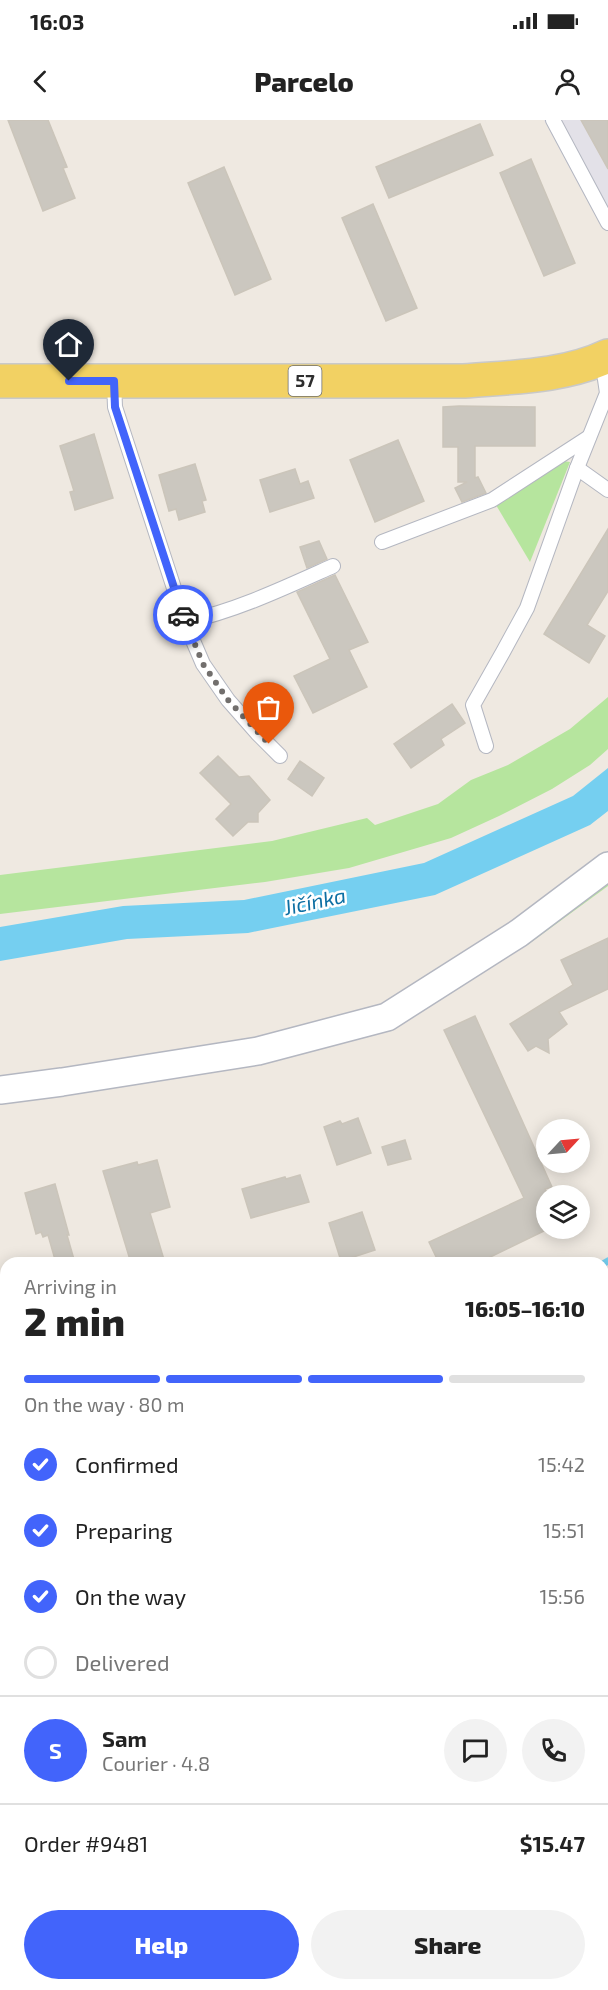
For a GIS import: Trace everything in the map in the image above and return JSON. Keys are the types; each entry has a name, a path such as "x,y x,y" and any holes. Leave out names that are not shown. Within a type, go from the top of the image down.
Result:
{"main road":[{"name":"57","path":"0,381 464,381 534,376 569,369 605,358"}],"street":[{"path":"0,1090 258,1050 387,1017 519,933 608,866"}],"lane":[{"path":"553,120 608,224"},
{"path":"486,746 472,705 527,608 577,468 607,393 605,358"},
{"path":"114,381 115,407 185,622 203,664 228,700 257,734 280,756"},
{"path":"382,542 492,500 589,437"},
{"path":"577,468 608,490"},
{"path":"185,622 217,615 261,599 333,566"}],"shaded area":[{"path":"544,120 608,120 608,207 595,215"}],"green space":[{"path":"563,461 570,462 530,562 496,505"},
{"path":"608,697 608,749 590,765 552,789 451,838 349,868 265,882 0,914 0,875 272,841 367,818 375,825 438,804 471,780 508,765 570,729"},
{"path":"608,883 608,886 526,946 524,941"}],"water":[{"name":"Jičínka","path":"608,768 608,811 590,825 435,895 248,933 127,939 0,961 0,927 123,906 244,900 424,863 573,796"}],"building":[{"path":"8,120 48,120 67,167 63,168 75,198 43,211"},
{"path":"581,120 608,120 608,169"},
{"path":"480,124 493,155 389,198 376,167"},
{"path":"531,159 575,263 544,276 500,173"},
{"path":"224,167 271,279 235,295 188,183"},
{"path":"373,204 417,308 386,321 342,218"},
{"path":"443,407 535,407 535,446 475,446 475,478 478,477 486,493 462,502 455,488 467,482 458,482 458,447 443,447"},
{"path":"94,434 113,498 75,510 70,492 74,491 60,446"},
{"path":"398,440 424,501 375,522 350,460"},
{"path":"195,464 206,500 202,501 205,512 179,520 176,509 169,511 159,475"},
{"path":"295,469 300,484 308,481 314,498 270,512 260,480"},
{"path":"608,529 608,591 587,625 605,636 589,663 544,634"},
{"path":"319,541 327,559 307,568 300,547"},
{"path":"335,575 368,642 349,650 367,687 313,713 294,676 330,659 297,592"},
{"path":"452,704 465,723 441,739 444,745 411,768 394,744"},
{"path":"218,756 239,777 249,776 270,800 258,813 258,822 248,822 233,836 216,819 231,804 200,773"},
{"path":"300,761 324,778 312,796 288,779"},
{"path":"608,938 608,989 559,1012 567,1024 548,1039 549,1053 536,1046 528,1051 510,1024 573,985 561,960"},
{"path":"475,1016 536,1151 536,1173 546,1173 551,1185 536,1185 536,1235 490,1257 436,1257 429,1242 524,1198 444,1030"},
{"path":"358,1118 371,1153 337,1165 324,1127"},
{"path":"405,1140 411,1159 388,1165 382,1147"},
{"path":"157,1160 170,1207 150,1213 163,1257 129,1257 103,1171 137,1162 138,1165"},
{"path":"300,1175 309,1202 251,1218 242,1189"},
{"path":"55,1184 73,1257 54,1257 48,1235 43,1237 41,1232 36,1234 25,1193"},
{"path":"362,1212 375,1250 353,1257 340,1257 329,1223"}],"way so far":[{"path":"183,615 203,664 228,700 257,734 269,744"}],"route":[{"path":"69,381 114,381 115,407 183,615"}]}
